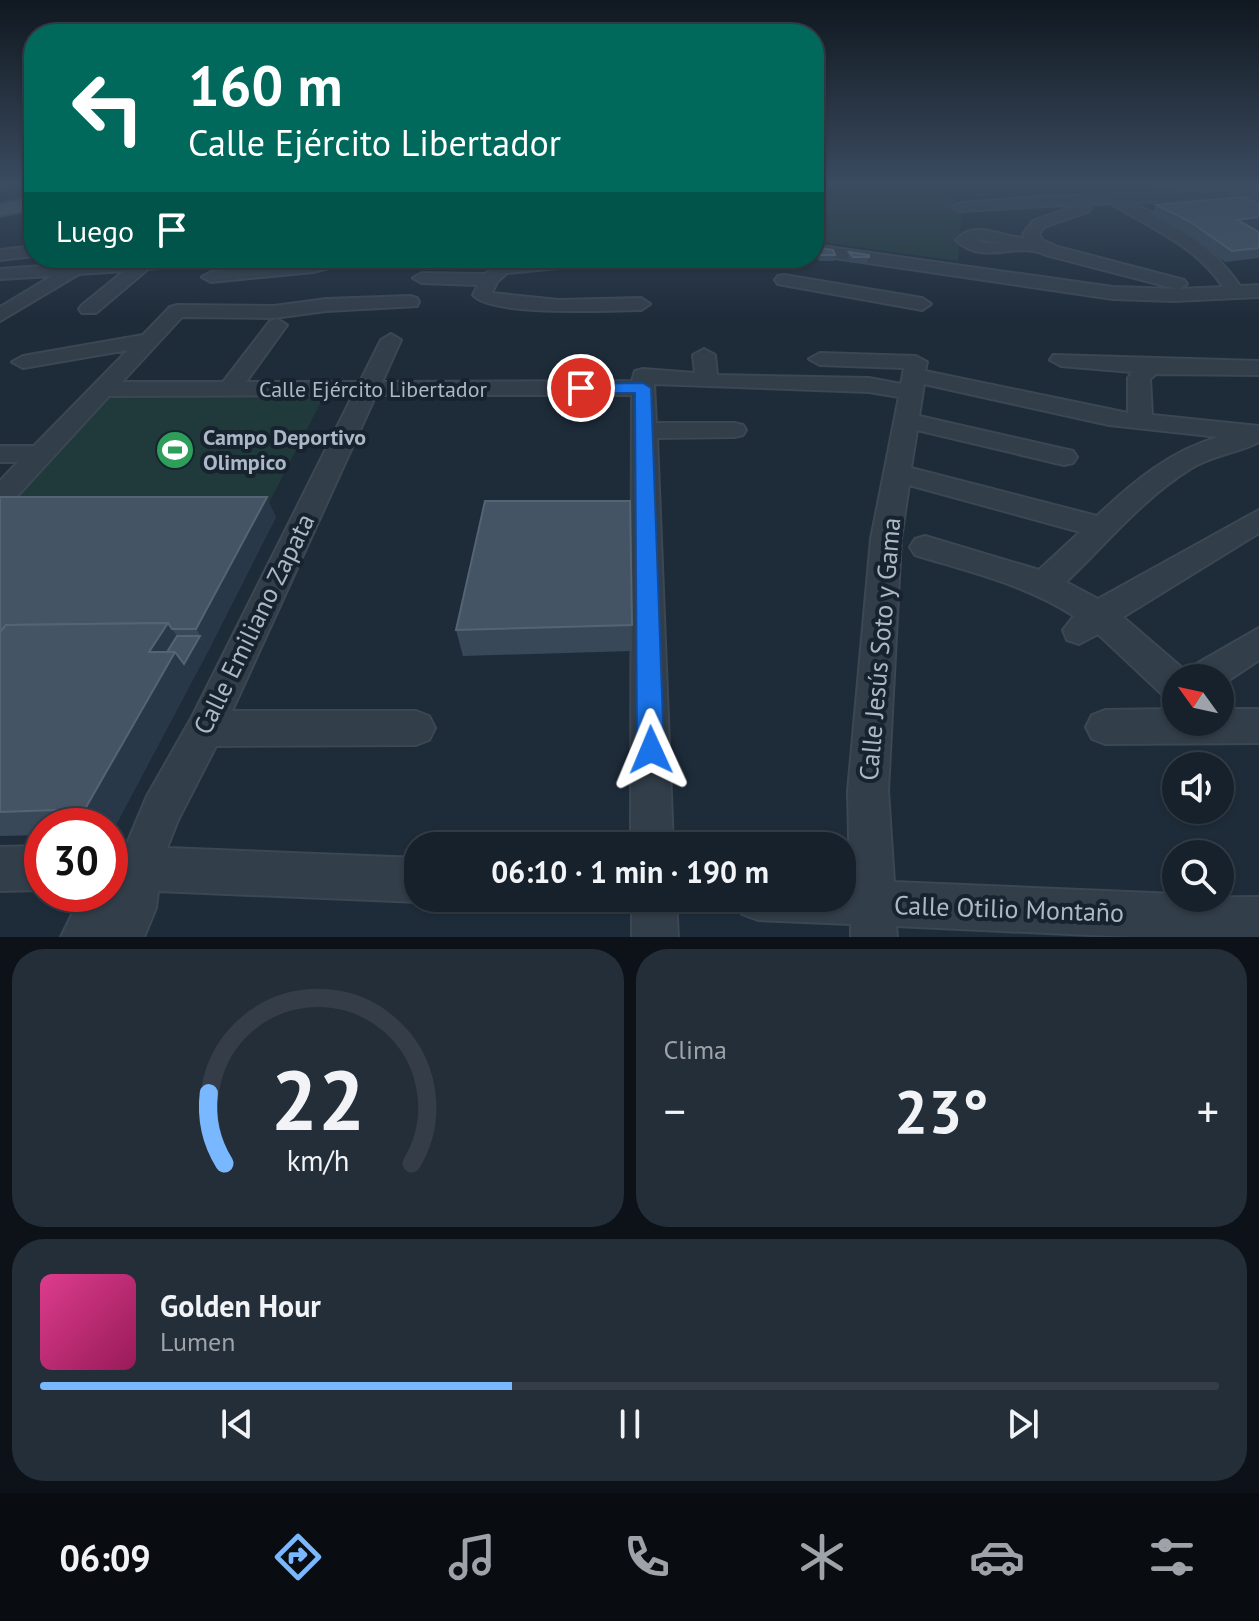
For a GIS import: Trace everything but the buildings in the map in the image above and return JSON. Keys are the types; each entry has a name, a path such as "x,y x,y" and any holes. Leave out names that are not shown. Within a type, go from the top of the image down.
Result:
{"street":[{"path":"1034,230 1031,234 1035,243"},
{"path":"1171,230 1222,269 1235,292"},
{"path":"1007,243 1035,243 1105,266 1213,293"},
{"path":"824,251 1113,293 1174,295 1259,291"},
{"path":"1,256 24,253"},
{"path":"0,275 101,268"},
{"path":"89,309 138,268"},
{"path":"221,268 208,280 305,268"},
{"path":"502,268 489,280 482,295 514,302 559,306 641,304"},
{"path":"0,315 74,270"},
{"path":"422,278 489,280"},
{"path":"784,280 922,304"},
{"path":"0,497 177,311 274,312 326,305 410,302"},
{"path":"501,318 514,302"},
{"path":"229,389 277,325"},
{"path":"23,362 149,340"},
{"name":"Calle Emiliano Zapata","path":"128,860 161,810 205,729 391,340"},
{"path":"704,355 707,381"},
{"path":"820,359 911,387 1064,457"},
{"path":"1061,360 1150,367 1259,368"},
{"path":"1140,421 1139,378 1150,367"},
{"name":"Calle Ejército Libertador","path":"104,389 366,390 707,381 911,387"},
{"path":"643,382 652,832"},
{"path":"911,387 1109,418 1259,435"},
{"name":"Calle Jesús Soto y Gama","path":"874,920 868,791 886,539 911,387"},
{"path":"644,431 734,430"},
{"path":"1043,585 1118,511 1191,458 1209,449 1259,435"},
{"path":"0,454 43,454"},
{"path":"897,473 1103,528"},
{"path":"1090,624 1122,600 1259,520"},
{"path":"925,547 979,560 1043,585 1090,624 1162,675"},
{"path":"1225,664 1259,642"},
{"path":"1234,724 1259,726"},
{"path":"1105,727 1162,725"},
{"path":"205,729 416,728"},
{"path":"128,866 404,879"},
{"path":"0,869 24,868"},
{"name":"Calle Emiliano Zapata","path":"120,937 134,908 128,883"},
{"name":"Calle Emiliano Zapata","path":"84,937 96,912"},
{"path":"654,912 655,937"},
{"name":"Calle Otilio Montaño","path":"832,912 874,920 1259,920"}],"green space":[{"path":"824,230 960,230 958,261 824,242"},
{"name":"Campo Deportivo Olimpico","path":"108,396 323,398 262,516 0,503"}],"place":[{"name":"Campo Deportivo Olimpico","path":"175,450"}],"route":[{"path":"581,388 643,388 651,750"}]}
